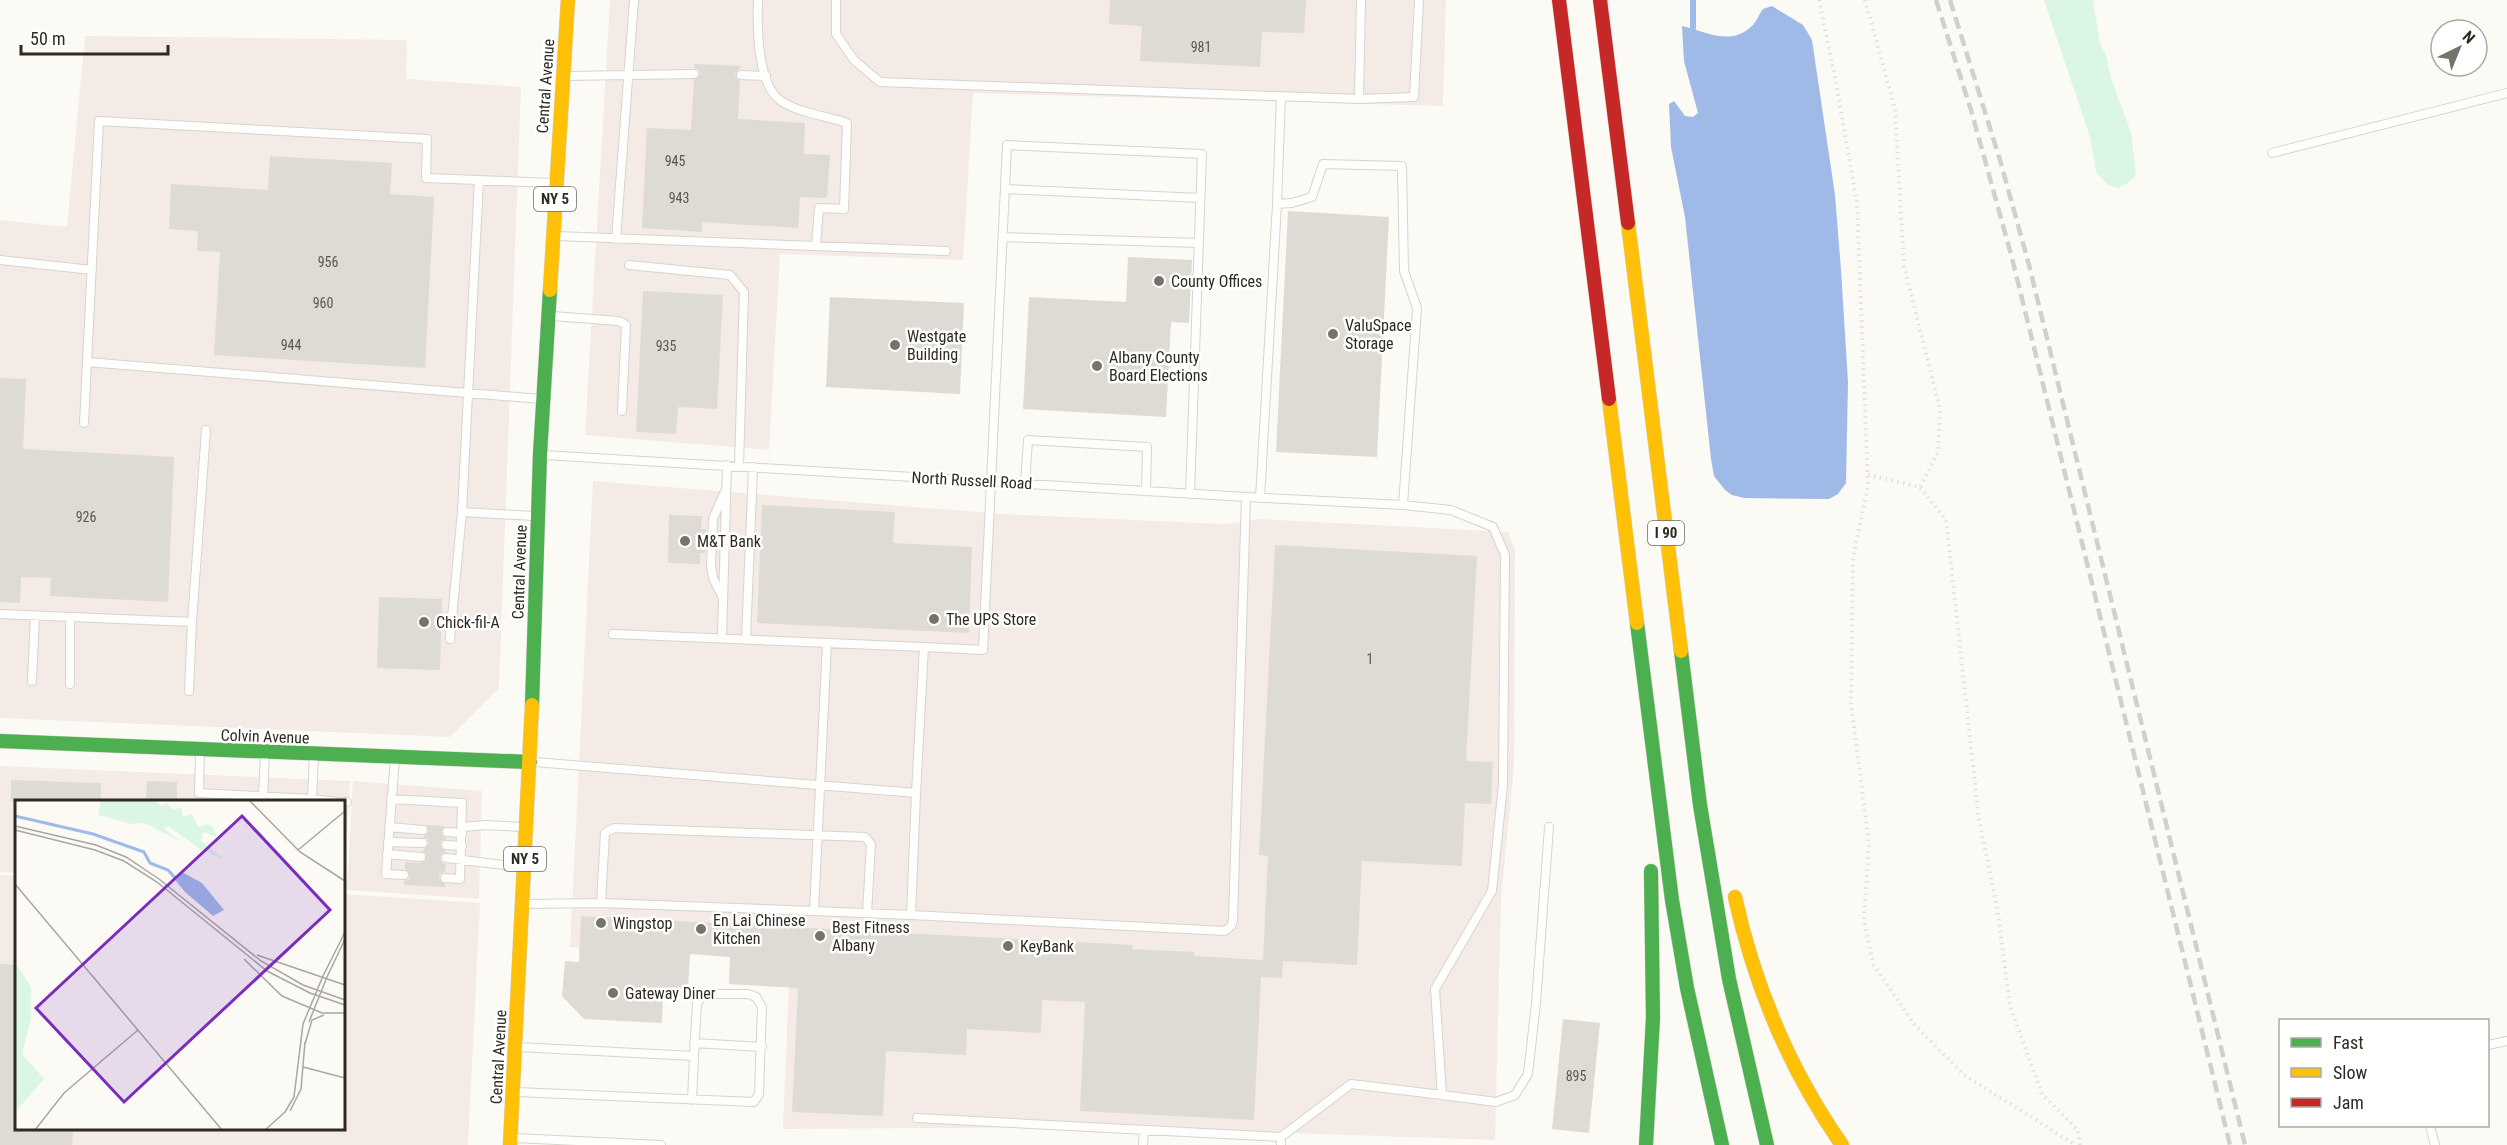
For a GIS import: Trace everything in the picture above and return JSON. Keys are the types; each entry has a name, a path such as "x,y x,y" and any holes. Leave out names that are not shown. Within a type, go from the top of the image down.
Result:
{"main road":[{"name":"Central Avenue","path":"510,1141 530,762 540,454 567,0"},
{"name":"I 90","path":"1559,0 1648,723 1684,966 1705,1074 1722,1145"},
{"name":"I 90","path":"1600,0 1713,893 1747,1064 1767,1145"},
{"path":"1671,573 1709,767"},
{"path":"1648,723 1651,839"},
{"name":"Colvin Avenue","path":"0,741 530,762"},
{"path":"1646,1145 1653,1018 1651,862"},
{"path":"1732,881 1751,964 1777,1034 1800,1082 1842,1145"}],"lane":[{"path":"616,238 634,0"},
{"path":"758,0 757,32 766,76 768,84 780,101 847,123 844,209 819,208 816,245"},
{"path":"836,0 836,34 854,60 880,82 1359,99 1414,97 1419,0"},
{"path":"1359,99 1361,0"},
{"path":"562,76 694,74"},
{"path":"741,75 766,76"},
{"path":"2272,153 2507,93"},
{"path":"1260,498 1281,96"},
{"path":"84,423 99,121 427,139 426,178 556,184"},
{"path":"614,634 983,650 1007,145 1202,154 1190,494"},
{"path":"1277,204 1292,203 1312,197 1323,164 1402,166 1404,271 1417,308 1403,505"},
{"path":"450,639 462,512 479,180"},
{"path":"1005,189 1200,198"},
{"path":"553,236 946,251"},
{"path":"1003,237 1199,243"},
{"path":"0,260 92,270"},
{"path":"629,265 730,275 744,292 739,466"},
{"path":"549,315 619,321 626,325 622,411"},
{"path":"87,362 544,399"},
{"path":"189,691 206,430"},
{"path":"1025,483 1028,440 1147,447 1146,491"},
{"name":"North Russell Road","path":"540,454 1403,505 1451,510 1493,527 1505,555 1503,785 1492,891 1435,989 1442,1095"},
{"path":"722,638 727,465"},
{"path":"746,640 753,467"},
{"path":"723,600 711,569 713,519 726,488"},
{"path":"523,904 601,903 911,915 1220,931 1229,928 1233,920 1246,497"},
{"path":"462,512 538,516"},
{"path":"0,614 192,622"},
{"path":"32,681 35,616"},
{"path":"70,617 70,684"},
{"path":"814,911 827,643"},
{"path":"911,915 924,647"},
{"path":"200,750 199,793 312,800 314,754"},
{"path":"263,796 265,753"},
{"path":"395,758 386,874 404,875"},
{"path":"530,762 916,793"},
{"path":"391,799 462,803 460,879 445,878"},
{"path":"447,832 486,825 527,828"},
{"path":"389,827 423,830"},
{"path":"917,1118 1144,1130 1281,1141 1352,1084 1496,1102 1515,1095 1528,1074 1536,1003 1548,827"},
{"path":"601,903 604,836 610,828 863,836 870,841 867,914"},
{"path":"388,842 423,843"},
{"path":"446,845 462,846"},
{"path":"387,854 421,856"},
{"path":"446,858 525,867"},
{"path":"513,1092 692,1100 755,1101 759,1094 762,1047 762,1004 756,997 748,994 710,994 701,997 697,1004 692,1100"},
{"path":"2489,1045 2507,1041"},
{"path":"694,1042 762,1047"},
{"path":"515,1047 693,1056"},
{"path":"2430,1127 2435,1145"},
{"path":"1143,1145 1144,1130"},
{"path":"510,1141 661,1145"}],"path":[{"path":"1819,0 1857,203 1868,486 1853,557 1851,703 1869,844 1864,920 1873,964 1914,1024 1964,1075 2078,1145"},
{"path":"1865,0 1895,109 1904,266 1940,409 1938,452 1920,487"},
{"path":"1868,475 1920,487 1946,520 1979,820 1997,907 2010,1006 2042,1094 2078,1130 2078,1145"}],"shaded area":[{"path":"610,0 1446,0 1443,106 973,93 963,260 780,254 769,450 585,435"},
{"path":"85,36 407,40 406,79 521,87 499,688 450,737 0,718 0,220 67,227"},
{"path":"593,481 1002,514 1225,524 1259,519 1508,532 1515,551 1514,767 1501,898 1495,1140 1113,1127 783,1129 790,958 570,947"},
{"path":"0,766 350,781 345,872 345,800 15,800 15,873 0,872"},
{"path":"353,781 482,791 479,899 347,890"},
{"path":"0,875 15,876 15,1130 345,1130 345,894 480,903 468,1145 0,1145"}],"green space":[{"path":"2044,0 2093,0 2100,44 2106,55 2111,78 2131,133 2136,174 2133,179 2119,188 2108,185 2096,172 2090,137"}],"water":[{"path":"1772,6 1803,25 1812,40 1835,195 1848,382 1846,483 1838,494 1829,499 1744,498 1732,495 1725,490 1714,476 1685,217 1671,147 1669,104 1674,101 1685,116 1693,117 1698,113 1684,61 1682,26 1728,37 1745,32 1753,25 1763,9"}],"building":[{"path":"1110,0 1306,0 1304,33 1262,32 1260,67 1140,61 1142,26 1109,24"},
{"path":"695,64 741,66 735,74 740,81 738,119 805,123 804,154 830,155 827,198 800,197 798,228 702,222 702,232 642,228 647,128 691,130 694,80 700,74 699,70 694,68"},
{"path":"270,156 392,163 390,194 434,197 425,368 214,355 220,252 197,251 198,231 169,229 171,184 268,190"},
{"name":"ValuSpace Storage","path":"1288,211 1389,217 1377,457 1276,452"},
{"name":"Albany County Board Elections","path":"1128,257 1192,260 1189,323 1171,322 1166,417 1023,409 1029,297 1126,302"},
{"path":"643,291 723,295 717,409 678,407 676,434 636,432"},
{"name":"Westgate Building","path":"830,297 964,303 960,394 826,387"},
{"path":"0,378 26,379 23,449 174,457 168,602 50,596 51,578 21,577 20,603 0,602"},
{"path":"762,505 895,512 893,543 972,547 969,633 757,623"},
{"name":"M&T Bank","path":"669,515 702,516 701,529 706,529 705,553 700,553 700,564 668,563"},
{"path":"1275,545 1477,556 1466,761 1493,762 1491,804 1465,803 1462,866 1362,861 1357,965 1283,961 1282,978 1261,977 1254,1120 1080,1111 1085,1002 1042,1000 1041,1033 967,1029 966,1055 886,1051 883,1116 792,1112 798,988 729,984 730,957 690,954 688,989 663,988 662,1023 584,1019 562,996 565,961 579,962 581,916 1133,945 1132,949 1194,952 1194,956 1263,960 1268,856 1259,855"},
{"path":"379,597 442,599 440,670 377,668"},
{"path":"11,780 101,783 101,800 11,801"},
{"path":"147,781 177,782 177,800 146,800"},
{"path":"426,825 445,826 441,832 447,839 441,841 440,845 446,852 441,854 440,858 442,863 446,864 445,872 440,874 439,878 445,887 404,885 404,881 409,879 410,875 405,869 405,862 421,863 426,860 426,854 422,851 429,844 428,839 423,837 429,831"},
{"path":"0,964 15,965 15,1130 73,1130 72,1145 0,1145"},
{"path":"1563,1019 1600,1023 1589,1133 1552,1129"}],"waterway":[{"path":"1693,0 1693,28"}],"railway":[{"path":"1936,0 1971,110 2012,258 2230,1145"},
{"path":"1950,0 2000,160 2029,265 2245,1145"}],"traffic: fast":[{"path":"532,705 540,454 550,290"},
{"path":"1637,623 1672,900 1687,988 1722,1145"},
{"path":"1681,651 1700,805 1729,979 1767,1145"},
{"path":"0,741 530,762"},
{"path":"1646,1145 1653,1018 1651,871"}],"traffic: slow":[{"path":"550,290 568,0"},
{"path":"1628,223 1681,651"},
{"path":"1609,399 1637,623"},
{"path":"510,1145 532,705"},
{"path":"1735,897 1753,963 1776,1027 1806,1087 1842,1145"}],"traffic: jam":[{"path":"1559,0 1609,399"},
{"path":"1600,0 1628,223"}],"place":[{"name":"County Offices","path":"1159,281"},
{"name":"ValuSpace Storage","path":"1333,334"},
{"name":"Westgate Building","path":"895,345"},
{"name":"Albany County Board Elections","path":"1097,366"},
{"name":"M&T Bank","path":"685,541"},
{"name":"The UPS Store","path":"934,619"},
{"name":"Chick-fil-A","path":"424,622"},
{"name":"Wingstop","path":"601,923"},
{"name":"En Lai Chinese Kitchen","path":"701,929"},
{"name":"Best Fitness Albany","path":"820,936"},
{"name":"KeyBank","path":"1008,946"},
{"name":"Gateway Diner","path":"613,993"}]}
